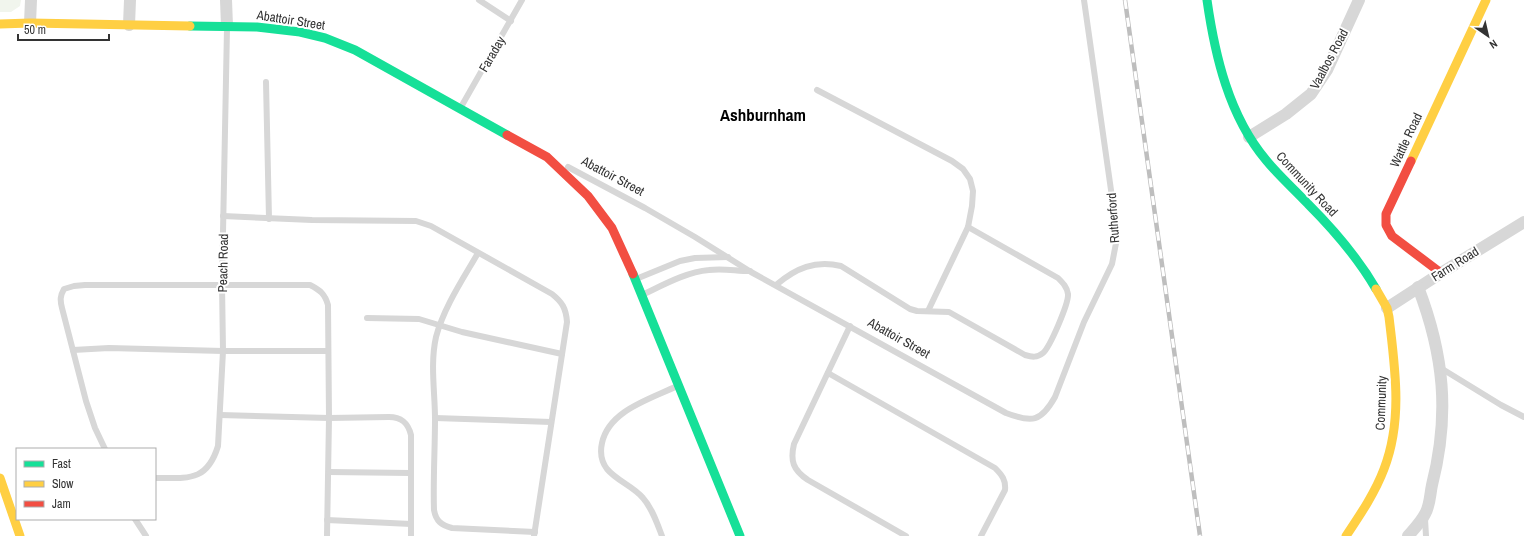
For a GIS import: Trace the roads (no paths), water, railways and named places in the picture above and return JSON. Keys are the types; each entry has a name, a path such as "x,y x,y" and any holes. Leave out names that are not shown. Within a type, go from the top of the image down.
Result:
{"main road":[{"name":"Community Road","path":"1207,0 1220,64 1234,103 1249,136 1276,174 1326,223 1340,240 1362,268 1387,308"},
{"name":"Wattle Road","path":"1441,273 1392,236 1386,228 1386,214 1486,0"},
{"name":"Abattoir Street","path":"0,24 30,23 257,27 300,32 325,38 355,50 547,157 584,191 609,223 621,245 740,536"},
{"name":"Community","path":"1346,536 1359,517 1380,479 1391,448 1396,418 1396,387 1387,308"},
{"path":"0,478 20,536"}],"street":[{"path":"30,23 31,0"},
{"path":"129,25 130,0"},
{"name":"Peach Road","path":"226,0 227,26"},
{"name":"Vaalbos Road","path":"1249,136 1286,114 1311,94 1327,70 1360,0"},
{"name":"Farm Road","path":"1387,308 1418,287 1524,222"},
{"path":"1408,536 1426,514 1441,440 1443,407 1435,338 1429,315 1418,287"}],"lane":[{"path":"479,0 511,21"},
{"name":"Faraday","path":"460,108 522,0"},
{"name":"Rutherford","path":"1037,419 1049,408 1055,397 1084,322 1112,264 1117,238 1084,0"},
{"name":"Peach Road","path":"156,478 196,476 208,468 213,460 218,446 223,351 222,284 227,26"},
{"path":"266,82 269,219"},
{"path":"817,90 952,160 963,169 970,179 973,191 968,227 928,311"},
{"name":"Abattoir Street","path":"547,157 631,201 695,237 751,272 1006,413 1029,420 1037,419"},
{"path":"223,216 269,219 416,221 431,226 559,299 566,312 567,322 535,534 452,528 439,522 434,510 434,356 437,336 454,295 478,253"},
{"path":"776,285 795,270 807,266 832,264 841,266 910,309 917,311 949,312 1025,355 1033,357 1039,356 1049,346 1068,298 1068,293 1064,284 1058,278 968,227"},
{"path":"636,279 685,260 695,258 728,257"},
{"name":"Abattoir Street","path":"642,295 689,274 717,269 751,272"},
{"path":"105,448 95,428 86,402 60,301 64,289 85,285 310,285 317,288 326,297 328,304 329,472 327,536"},
{"path":"367,318 419,319 441,324 462,332 562,354"},
{"path":"850,326 794,444 792,455 793,463 801,475 808,480 906,536"},
{"path":"73,350 109,348 223,351 328,351"},
{"path":"1439,367 1495,402 1524,417"},
{"path":"828,373 995,468 1001,474 1006,485 1005,490 982,536"},
{"path":"662,536 649,505 642,497 607,468 602,461 600,451 604,434 610,424 618,416 679,385"},
{"path":"220,415 329,418 396,417 407,423 411,435 411,536"},
{"path":"435,418 551,422"},
{"path":"329,472 410,473"},
{"path":"1426,514 1426,536"},
{"path":"136,520 146,536"},
{"path":"327,520 411,524"}],"railway":[{"path":"1125,0 1200,536"}],"district":[{"name":"Ashburnham","path":"763,114"}]}
